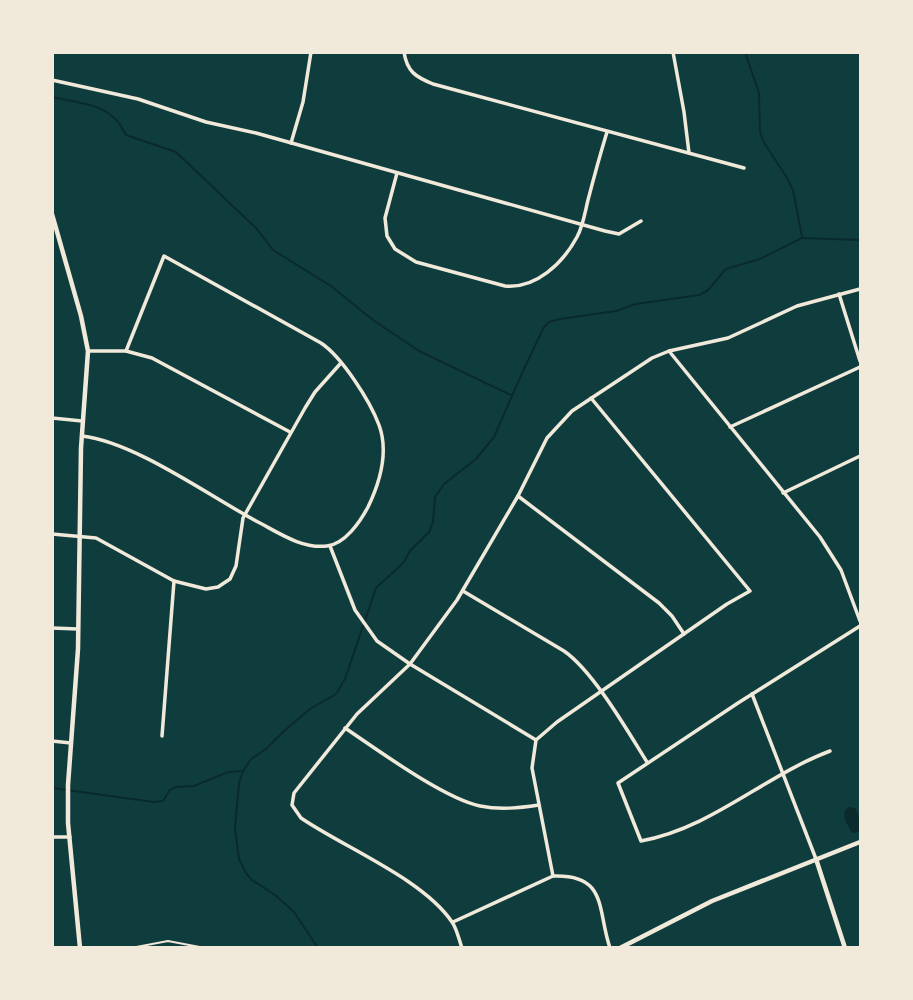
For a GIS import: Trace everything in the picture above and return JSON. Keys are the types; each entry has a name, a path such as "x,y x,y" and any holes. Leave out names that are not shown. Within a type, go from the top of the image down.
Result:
{"main road":[{"path":"53,215 88,351 82,421 79,629 68,805 80,947"},
{"path":"620,947 712,901 860,842"},
{"path":"816,859 845,947"}],"street":[{"path":"291,143 303,102 311,52"},
{"path":"404,52 408,69 417,78 744,168"},
{"path":"673,52 689,153"},
{"path":"52,80 138,99 205,122 291,143 619,234 642,221"},
{"path":"397,173 385,212 386,232 395,249 415,262 505,286 520,286 537,279 555,265 577,237 607,132"},
{"path":"82,436 102,439 121,447 298,542 330,546 348,535 362,518 379,480 383,459 382,438 377,422 340,363 321,342 164,256 126,351"},
{"path":"462,947 453,922 413,886 304,820 294,810 294,793 345,728 410,664 463,591 518,496 551,432 572,411 645,362 669,351 728,338 797,306 860,289"},
{"path":"839,294 860,361"},
{"path":"88,351 126,351 163,363 291,432"},
{"path":"669,351 835,559 849,587 860,624 618,783 640,841 709,819 782,773 830,751"},
{"path":"52,534 100,540 174,581 206,589 218,587 230,579 236,566 244,515 315,392 340,363"},
{"path":"730,427 860,367"},
{"path":"553,876 532,763 536,740 550,727 733,600 750,591 591,398"},
{"path":"52,418 82,421"},
{"path":"783,493 860,456"},
{"path":"518,496 659,603 684,634"},
{"path":"330,546 358,616 383,646 536,740"},
{"path":"162,736 174,581"},
{"path":"463,591 568,654 583,668 601,692 648,762"},
{"path":"52,628 79,629"},
{"path":"752,694 816,859"},
{"path":"345,728 424,779 466,802 501,809 539,805"},
{"path":"52,741 72,743"},
{"path":"52,836 70,837"},
{"path":"453,922 553,876 576,878 593,888 602,909 610,947"}],"lane":[{"path":"131,947 168,941 205,947"}],"water":[{"path":"848,807 855,808 860,818 859,832 852,833 845,820 844,812"}],"waterway":[{"path":"745,52 759,93 760,132 793,190 802,237"},
{"path":"52,97 105,111 120,124 126,135 176,152 257,229 273,250 331,286 373,320 419,351 511,395"},
{"path":"318,948 294,912 252,880 239,859 235,829 239,783 243,771 251,759 310,709 336,694 345,679 376,588 403,563 410,551 429,532 433,522 435,497 444,484 476,459 494,437 544,327 549,322 560,319 699,295 707,291 726,269 760,259 802,238 860,240"},
{"path":"52,788 154,802 163,801 170,790 176,787 194,786 228,772 241,771"}]}
